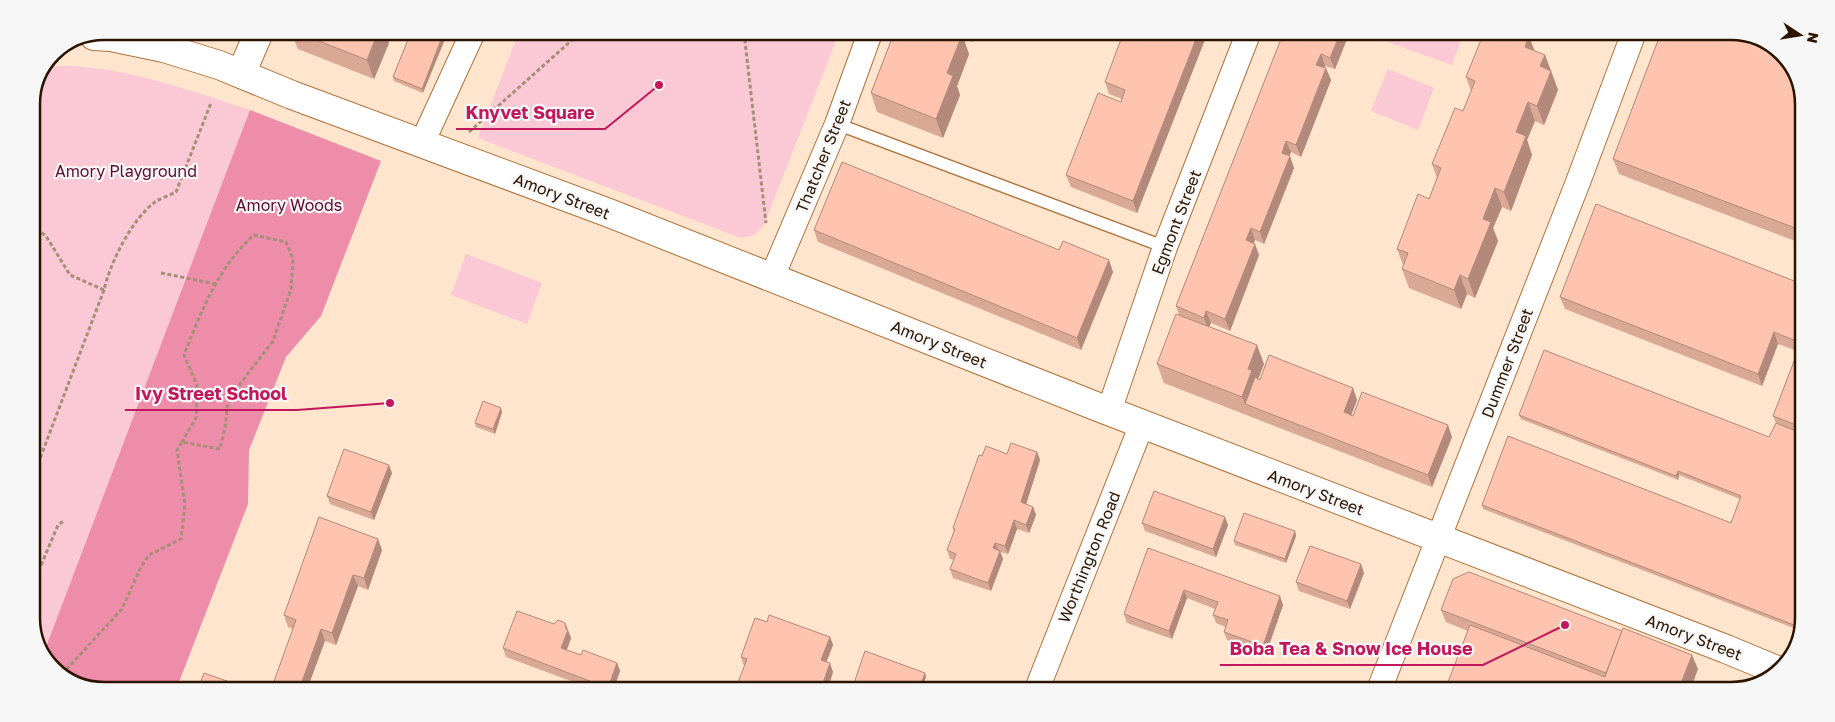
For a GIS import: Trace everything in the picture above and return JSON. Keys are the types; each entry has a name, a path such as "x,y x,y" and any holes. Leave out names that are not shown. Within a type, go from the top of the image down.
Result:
{"street":[{"name":"Amory Street","path":"125,40 164,48 241,74 292,95 448,152 1771,668"},
{"path":"241,74 256,40"},
{"path":"422,143 469,40"},
{"name":"Thatcher Street","path":"772,277 837,124 867,40"},
{"name":"Egmont Street","path":"1110,411 1165,247 1246,40"},
{"name":"Dummer Street","path":"1382,682 1578,182 1631,40"},
{"name":"Worthington Road","path":"1040,682 1142,424"}],"lane":[{"path":"837,124 1165,247"}],"path":[{"path":"448,152 572,40"},
{"path":"745,40 766,227"},
{"path":"40,458 104,290 108,273 133,226 155,202 176,192 212,103"},
{"path":"40,232 46,236 70,275 104,290"},
{"path":"66,670 122,609 141,567 149,555 181,539 185,505 176,450 196,418 197,384 184,355 202,308 230,261 254,235 286,242 293,259 291,289 273,341 240,384 226,406 226,423 220,449 182,442"},
{"path":"161,273 216,284"},
{"path":"40,568 58,525 66,520"}],"green space":[{"path":"516,40 836,40 764,225 754,235 741,238 478,138"},
{"path":"1389,40 1461,40 1452,65 1388,42"},
{"name":"Amory Playground","path":"53,66 98,69 150,79 250,110 47,645 40,622 40,104 45,80"},
{"path":"1388,69 1434,88 1418,130 1371,111"},
{"name":"Amory Woods","path":"250,110 381,161 321,316 286,357 249,450 248,504 179,682 104,682 84,679 65,669 53,657 47,645"},
{"path":"466,254 542,283 527,324 451,295"}],"building":[{"path":"316,40 375,40 367,60"},
{"path":"408,40 441,40 422,89 393,77"},
{"path":"891,40 960,40 947,73 953,76 936,119 871,93"},
{"path":"1121,40 1196,40 1133,201 1066,175 1098,93 1121,102 1125,90 1105,82"},
{"path":"1281,40 1338,40 1330,58 1321,54 1316,65 1326,68 1296,145 1286,141 1282,153 1290,156 1260,232 1251,228 1246,240 1255,244 1225,319 1206,311 1204,318 1176,306"},
{"path":"1481,40 1528,40 1525,47 1545,55 1540,66 1551,71 1537,106 1528,102 1516,132 1526,136 1504,192 1495,188 1483,219 1491,222 1468,279 1460,275 1454,290 1402,269 1408,253 1397,249 1418,194 1429,199 1441,168 1432,164 1455,108 1463,111 1475,81 1466,77"},
{"path":"1658,40 1731,40 1751,43 1770,53 1782,65 1793,88 1795,100 1795,228 1613,159"},
{"path":"842,162 1059,250 1063,241 1109,260 1077,338 814,230"},
{"path":"1596,204 1795,281 1795,341 1774,332 1758,374 1560,297"},
{"path":"1176,314 1257,345 1248,369 1252,370 1242,397 1157,364"},
{"path":"1544,350 1769,437 1776,423 1795,431 1794,625 1482,505 1508,436 1731,523 1741,496 1678,471 1676,476 1519,415"},
{"path":"1269,355 1353,388 1344,412 1353,416 1362,392 1448,425 1428,475 1245,404 1255,377 1260,380"},
{"path":"1795,359 1795,425 1773,416"},
{"path":"483,401 501,408 493,429 475,423"},
{"path":"1011,443 1037,452 1021,502 1033,507 1026,525 1014,520 1005,546 995,543 993,548 1000,551 988,583 950,569 956,554 947,550 979,455 982,456 986,446 1007,454"},
{"path":"344,449 389,465 371,512 327,496"},
{"path":"1154,491 1225,517 1213,549 1142,523"},
{"path":"1244,513 1295,531 1285,559 1234,541"},
{"path":"319,517 378,539 364,578 353,575 332,633 321,629 302,682 274,682 296,620 284,615"},
{"path":"1310,546 1361,564 1347,601 1296,582"},
{"path":"1148,548 1280,596 1263,646 1224,632 1228,620 1213,615 1218,602 1184,590 1169,631 1124,614"},
{"path":"1469,572 1622,631 1606,673 1441,610 1453,579"},
{"path":"517,611 554,624 558,620 565,623 568,630 561,648 581,655 583,650 617,663 610,682 592,682 503,648"},
{"path":"769,615 830,637 821,660 830,663 823,682 738,682 747,659 741,657 755,618 767,622"},
{"path":"1470,625 1605,677 1623,628 1692,655 1682,682 1448,682"},
{"path":"865,651 925,673 922,682 854,682"},
{"path":"204,673 230,682 201,682"}],"place":[{"name":"Knyvet Square","path":"659,85"},
{"name":"Ivy Street School","path":"390,403"},
{"name":"Boba Tea & Snow Ice House","path":"1565,625"}]}
